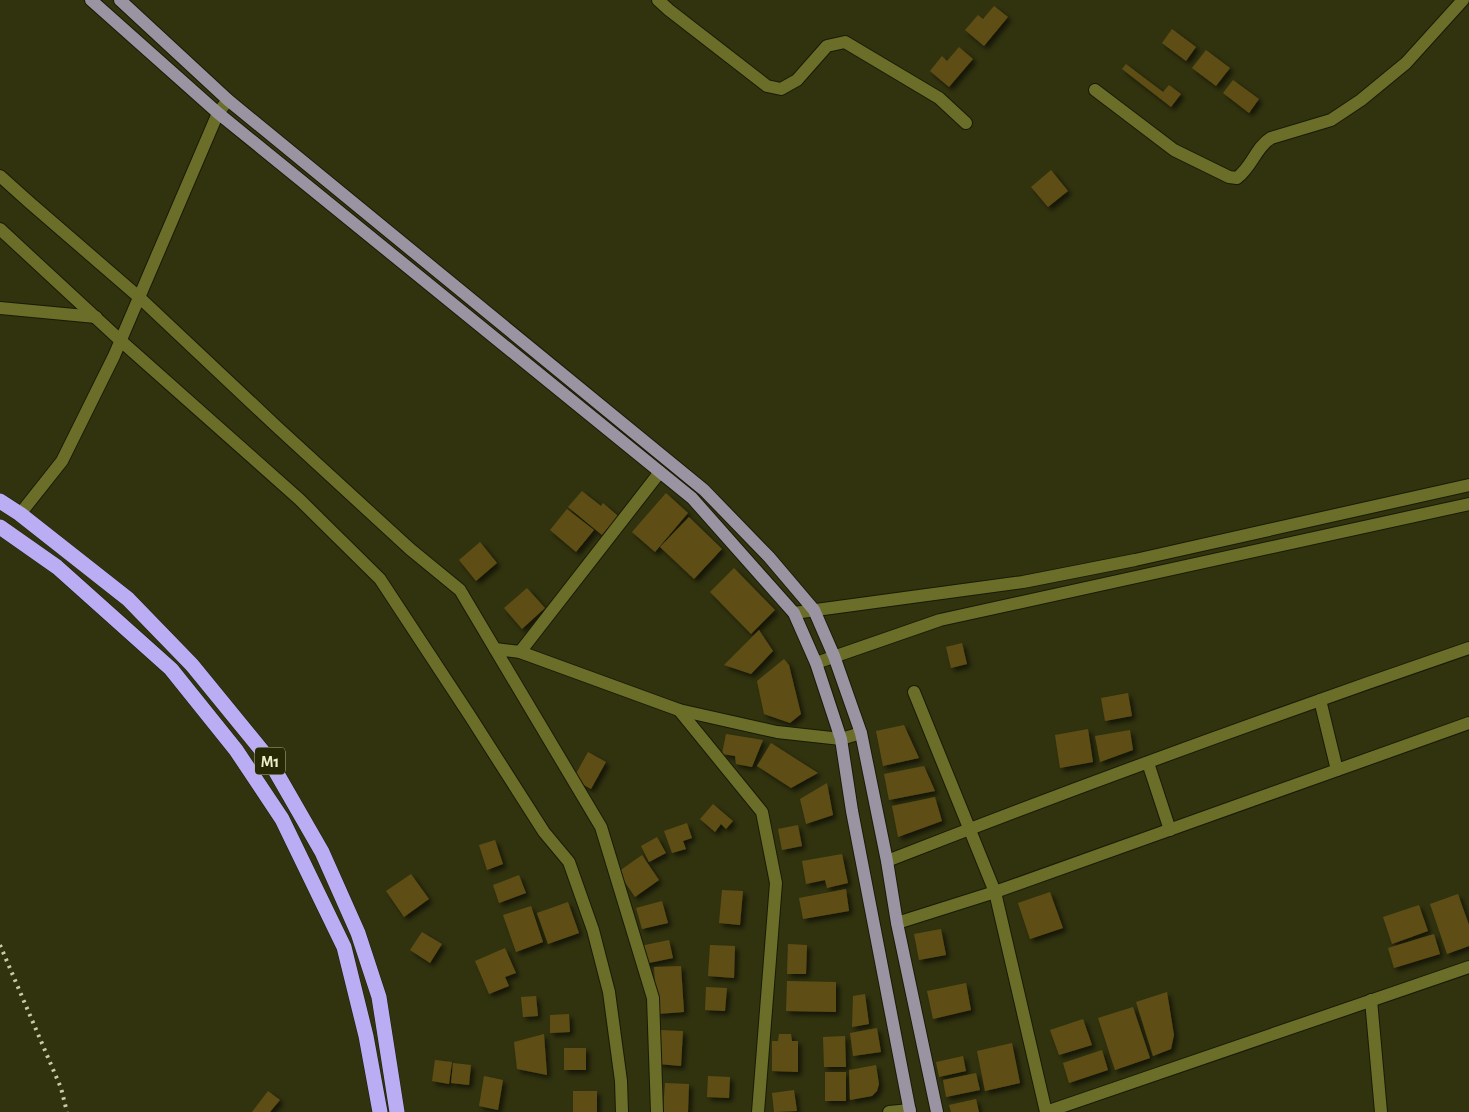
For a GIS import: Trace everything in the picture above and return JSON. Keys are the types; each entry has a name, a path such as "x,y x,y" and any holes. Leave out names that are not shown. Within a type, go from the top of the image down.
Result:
{"highway":[{"name":"M1","path":"0,501 20,514 128,599 192,665 268,758 322,852 358,933 379,997 397,1112"},
{"name":"M1","path":"0,527 58,567 171,669 236,750 282,819 344,947 366,1036 380,1112"}],"main road":[{"path":"120,0 228,100 704,490 769,558 814,610 834,656 861,733 887,861 897,923 937,1112"},
{"path":"94,1 218,113 692,498 794,612 816,663 841,740 852,811 910,1111"}],"street":[{"path":"658,0 767,86 781,89 797,80 827,46 845,42 939,98 966,124"},
{"path":"1095,90 1174,150 1229,177 1237,178 1245,172 1263,143 1271,138 1331,120 1361,100 1406,63 1463,0"},
{"path":"20,514 62,461 121,341 218,113 228,100"},
{"path":"0,176 140,298 410,549 460,590 602,828 653,998 657,1112"},
{"path":"0,229 121,341 299,500 380,579 544,832 569,862 593,930 609,992 621,1081 622,1112"},
{"path":"0,308 96,317"},
{"path":"520,652 660,472"},
{"path":"794,612 1023,582 1135,560 1469,485"},
{"path":"816,663 940,620 1469,504"},
{"path":"887,861 1320,700 1469,648"},
{"path":"495,649 520,652 679,710 777,732 841,740 861,733"},
{"path":"914,692 995,892 1046,1112 1469,966"},
{"path":"1320,700 1337,770"},
{"path":"679,710 762,812 776,883 758,1112"},
{"path":"897,923 995,892 1469,723"},
{"path":"1148,763 1170,830"},
{"path":"1371,1000 1381,1112"},
{"path":"889,1112 910,1111"}],"building":[{"path":"994,6 1008,17 984,46 965,30 978,15 983,19"},
{"path":"1172,29 1196,47 1186,61 1162,43"},
{"path":"959,47 973,59 949,87 930,71 942,56 947,61"},
{"path":"1206,50 1230,68 1216,86 1192,68"},
{"path":"1126,64 1163,92 1169,85 1181,94 1171,107 1122,69"},
{"path":"1233,80 1259,99 1249,113 1223,93"},
{"path":"1051,170 1068,191 1048,207 1031,187"},
{"path":"582,491 601,506 603,503 618,516 602,535 568,507"},
{"path":"666,493 688,513 655,552 632,532"},
{"path":"567,509 594,530 576,552 550,530"},
{"path":"689,517 722,549 694,579 660,547"},
{"path":"480,542 497,563 476,581 459,560"},
{"path":"734,568 775,610 751,634 710,592"},
{"path":"527,588 545,608 522,629 504,608"},
{"path":"759,630 773,651 751,674 724,665"},
{"path":"962,643 967,664 951,668 946,647"},
{"path":"784,659 789,665 801,714 790,723 764,714 757,681"},
{"path":"1128,693 1132,716 1105,721 1101,698"},
{"path":"904,725 919,758 883,766 876,731"},
{"path":"1088,729 1093,762 1060,768 1055,735"},
{"path":"1130,730 1133,750 1100,762 1095,736"},
{"path":"726,734 763,740 752,767 736,764 735,756 722,754"},
{"path":"771,743 818,773 791,788 757,766"},
{"path":"588,752 606,762 591,789 573,779"},
{"path":"924,766 935,791 889,800 884,774"},
{"path":"827,783 833,815 806,824 800,799"},
{"path":"935,797 942,821 898,837 892,806"},
{"path":"713,804 733,821 726,829 721,824 715,832 700,819"},
{"path":"687,823 692,838 683,841 686,849 672,853 664,831"},
{"path":"798,825 802,846 782,850 778,829"},
{"path":"657,837 666,853 649,862 641,846"},
{"path":"495,840 503,864 487,870 479,845"},
{"path":"842,854 848,883 827,888 825,880 806,884 802,861"},
{"path":"642,855 659,880 635,897 618,872"},
{"path":"411,874 429,899 404,917 386,891"},
{"path":"519,875 526,893 499,903 493,885"},
{"path":"846,889 849,911 803,919 799,898"},
{"path":"722,890 743,891 740,925 719,923"},
{"path":"1050,892 1063,928 1030,939 1018,903"},
{"path":"1458,894 1469,925 1469,946 1447,954 1430,904"},
{"path":"662,901 668,923 642,929 636,908"},
{"path":"568,902 579,933 548,944 537,913"},
{"path":"1419,905 1428,931 1392,944 1383,917"},
{"path":"531,906 543,942 516,952 503,915"},
{"path":"941,929 946,955 919,960 914,934"},
{"path":"422,932 442,944 430,963 410,950"},
{"path":"1434,934 1440,954 1394,968 1388,948"},
{"path":"669,940 673,958 644,964 640,946"},
{"path":"788,944 807,945 806,974 787,974"},
{"path":"710,945 735,946 734,978 708,976"},
{"path":"505,948 516,973 505,977 509,986 489,994 475,961"},
{"path":"681,966 684,1012 657,1014 654,967"},
{"path":"787,981 836,982 836,1012 786,1011"},
{"path":"966,983 971,1010 933,1019 927,991"},
{"path":"706,987 727,988 725,1011 705,1010"},
{"path":"1167,992 1174,1035 1171,1049 1153,1056 1136,1002"},
{"path":"865,994 869,1024 852,1027 853,996"},
{"path":"536,996 538,1016 523,1017 521,997"},
{"path":"1133,1007 1150,1058 1115,1070 1098,1018"},
{"path":"569,1014 570,1032 550,1033 550,1015"},
{"path":"1083,1019 1092,1045 1059,1055 1050,1030"},
{"path":"877,1028 881,1052 853,1056 850,1033"},
{"path":"660,1030 683,1031 681,1066 658,1064"},
{"path":"544,1034 547,1075 517,1069 514,1042"},
{"path":"779,1034 791,1034 792,1041 798,1041 798,1072 772,1071 772,1041 778,1041"},
{"path":"845,1036 846,1067 824,1067 823,1037"},
{"path":"1012,1043 1020,1083 985,1091 977,1051"},
{"path":"564,1048 586,1048 586,1070 564,1070"},
{"path":"1102,1050 1108,1070 1069,1083 1063,1063"},
{"path":"963,1056 966,1071 939,1077 936,1062"},
{"path":"435,1060 452,1062 449,1084 432,1081"},
{"path":"453,1063 471,1065 469,1085 451,1083"},
{"path":"876,1065 879,1084 877,1091 872,1096 850,1100 849,1070"},
{"path":"825,1072 846,1072 846,1101 825,1101"},
{"path":"976,1073 980,1090 946,1097 943,1080"},
{"path":"484,1076 503,1080 498,1110 479,1106"},
{"path":"708,1076 730,1077 729,1098 707,1097"},
{"path":"665,1083 689,1084 688,1112 663,1112"},
{"path":"794,1090 797,1111 774,1112 772,1093"},
{"path":"268,1091 280,1100 270,1112 252,1112"},
{"path":"573,1091 597,1091 597,1112 573,1112"},
{"path":"976,1099 979,1112 951,1112 949,1105"}],"railway":[{"path":"0,945 61,1088 67,1112"}]}
